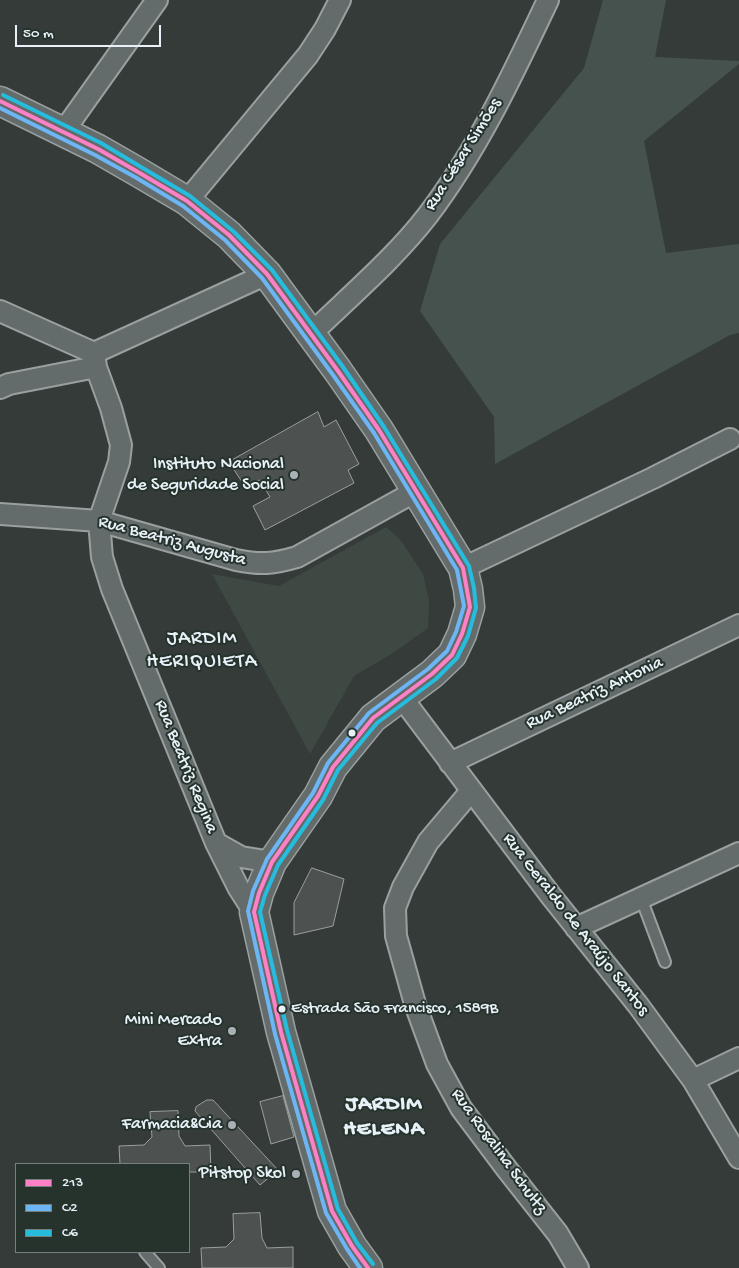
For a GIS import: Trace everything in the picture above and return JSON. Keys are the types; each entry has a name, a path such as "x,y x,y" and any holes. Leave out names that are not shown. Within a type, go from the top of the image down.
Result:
{"main road":[{"path":"0,101 130,167 187,201 229,235 267,274 338,370 379,430 463,568 470,607 462,634 452,655 402,698 373,718 333,767 318,796 272,862 259,893 254,912 281,1032 332,1212 352,1246 368,1268"}],"street":[{"path":"63,132 157,0"},
{"path":"187,201 308,55 326,29 340,0"},
{"name":"Rua César Simões","path":"311,334 403,244 427,215 462,165 506,89 548,0"},
{"path":"0,388 95,360 267,274"},
{"path":"0,311 95,360 121,445 119,462 99,521"},
{"path":"463,568 730,439"},
{"name":"Rua Beatriz Augusta","path":"0,514 99,521 236,560 257,564 277,563 298,557 416,491"},
{"name":"Rua Beatriz Regina","path":"99,521 102,557 112,589 216,844 238,888 254,912"},
{"name":"Rua Beatriz Antonia","path":"450,763 739,625"},
{"name":"Rua Geraldo de Araújo Santos","path":"402,698 576,928 638,1005 693,1080 739,1158"},
{"name":"Rua Rosalina Schultz","path":"472,791 428,842 403,887 395,908 396,936 415,1004 437,1064 461,1108 558,1234 578,1268"},
{"name":"Rua Beatriz Regina","path":"216,844 241,857 272,862"},
{"path":"576,928 739,853"},
{"path":"693,1080 739,1058"}],"lane":[{"path":"641,898 665,962"},
{"path":"146,1253 158,1268"}],"shaded area":[{"path":"603,0 666,0 655,57 739,61 739,64 644,141 666,253 739,244 739,333 730,335 495,464 494,417 420,311 440,244 584,68"},
{"path":"386,527 400,539 423,574 429,600 428,628 393,653 354,676 310,754 212,574 279,586"}],"building":[{"name":"Instituto Nacional de Seguridade Social","path":"318,412 324,427 336,420 359,464 348,470 354,483 265,530 253,506 270,497 260,480 244,485 229,462"},
{"path":"312,868 344,879 333,926 294,935 294,903"},
{"path":"283,1096 294,1137 271,1144 260,1102"},
{"path":"207,1100 213,1100 278,1170 260,1185 195,1111 196,1107"},
{"path":"178,1111 179,1136 185,1146 210,1145 211,1172 190,1172 190,1163 120,1163 119,1146 144,1145 152,1137 150,1112"},
{"path":"260,1213 262,1238 267,1248 293,1247 293,1268 202,1268 201,1248 226,1247 234,1239 233,1214"}],"transit line":[{"name":"C6","path":"3,95 101,143 190,196 233,231 272,270 384,427 469,566 476,608 468,636 457,658 436,679 377,723 338,770 323,800 278,865 260,912 287,1030 338,1209 357,1243 373,1264"},
{"name":"213","path":"0,101 98,149 138,172 187,201 229,235 267,274 338,371 379,430 463,568 470,607 462,634 452,655 432,674 373,718 333,767 318,796 272,862 259,893 254,912 281,1032 332,1211 352,1246 368,1268"},
{"name":"C2","path":"0,108 135,177 183,206 225,240 262,278 374,433 457,570 464,606 456,632 447,651 428,669 369,713 328,763 313,793 267,859 253,891 248,911 275,1034 326,1213 360,1268"}],"place":[{"name":"Instituto Nacional de Seguridade Social","path":"294,475"},
{"name":"Estrada São Francisco, 1589B","path":"282,1009"},
{"name":"Mini Mercado Extra","path":"232,1031"},
{"name":"Farmacia&Cia","path":"232,1125"},
{"name":"Pitstop Skol","path":"296,1174"}],"district":[{"name":"JARDIM HERIQUIETA","path":"202,652"},
{"name":"JARDIM HELENA","path":"384,1118"}]}
